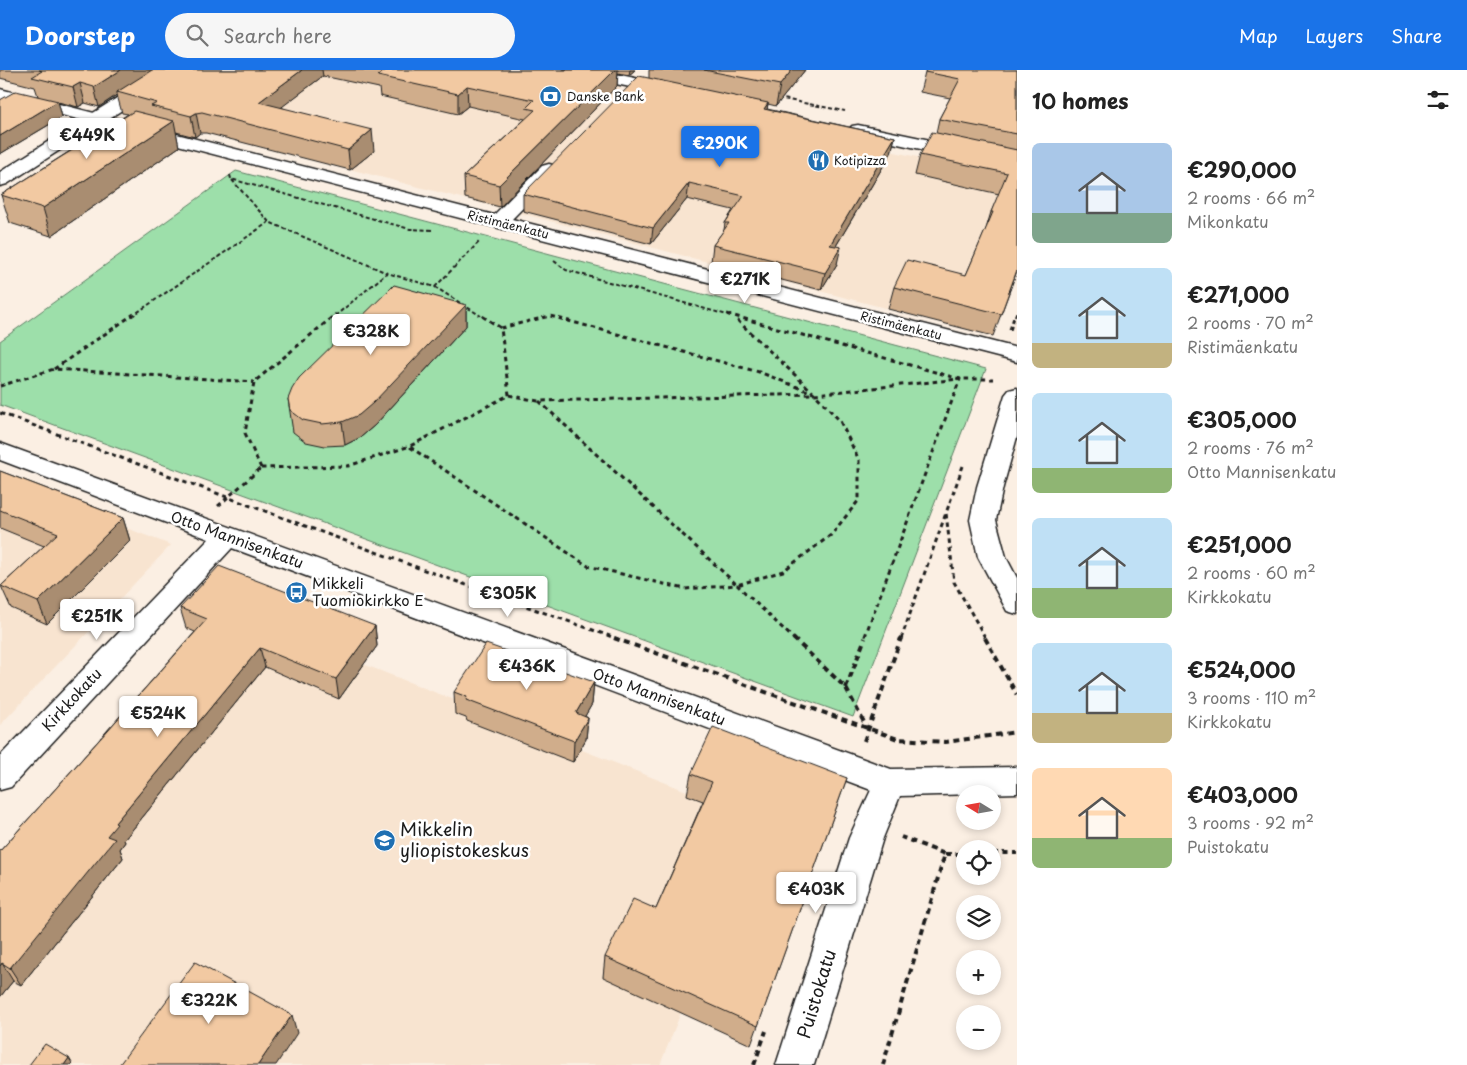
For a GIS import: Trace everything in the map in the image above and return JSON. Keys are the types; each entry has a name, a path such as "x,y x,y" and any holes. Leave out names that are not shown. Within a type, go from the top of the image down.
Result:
{"street":[{"path":"0,180 172,70"},
{"path":"572,70 640,76 681,93"},
{"path":"618,99 640,76"},
{"name":"Ristimäenkatu","path":"0,94 1017,355"},
{"path":"847,120 1017,164"},
{"path":"498,222 558,160"},
{"path":"1017,395 990,487 983,520 992,558 1017,604"},
{"name":"Otto Mannisenkatu","path":"0,451 890,783 1017,780"},
{"name":"Kirkkokatu","path":"0,777 227,537"},
{"name":"Puistokatu","path":"795,1065 866,838 890,783"}],"path":[{"path":"772,97 847,120"},
{"path":"229,172 231,179 270,222 387,273 435,288 501,328 550,316 759,372 815,394"},
{"path":"231,179 410,229 434,230"},
{"path":"0,386 54,369 270,222"},
{"path":"435,288 498,222"},
{"path":"550,257 566,270 960,379"},
{"path":"261,468 245,433 254,382 387,273"},
{"path":"410,446 588,566 684,589 737,585 783,571 831,536 859,500 859,460 840,421 815,394 736,318"},
{"path":"501,328 509,395"},
{"path":"54,369 254,382"},
{"path":"227,498 261,468 348,466 410,446 509,395 538,401 815,394 960,379 993,378"},
{"path":"846,688 960,379"},
{"path":"538,401 846,688 867,729"},
{"path":"0,413 227,498 898,739 946,742 1017,732"},
{"path":"867,729 946,513"},
{"path":"872,825 945,854 956,854"},
{"path":"1001,853 1017,853"},
{"path":"883,1065 945,854"}],"shaded area":[{"path":"248,70 634,70 616,93 1017,178 1017,271 993,336 172,123"},
{"path":"0,480 171,545 0,725"},
{"name":"Mikkelin yliopistokeskus","path":"220,608 758,819 660,1065 0,1065 0,860"}],"green space":[{"path":"236,171 986,369 853,717 0,405 0,341"}],"building":[{"path":"39,70 121,70 94,87 80,83 73,87 32,77 42,71"},
{"path":"152,70 302,70 259,102 372,130 348,150 202,112 191,116 151,106 157,103 117,92"},
{"path":"386,70 615,70 499,185 464,176 535,110 526,108 534,100 467,86 458,94 378,76"},
{"path":"704,70 792,70 780,85"},
{"path":"926,70 1017,70 1017,134 939,119 960,79 925,72"},
{"path":"639,76 768,103 764,109 895,137 830,245 841,247 825,273 713,245 729,223 725,223 744,196 689,183 653,228 523,194"},
{"path":"16,91 58,101 0,136 0,100"},
{"path":"134,111 174,121 43,208 1,195"},
{"path":"932,132 1017,150 1017,270 1001,314 894,287 907,260 966,275 993,212 991,212 1007,173 920,155"},
{"path":"394,285 466,305 373,403 359,415 342,422 322,424 303,420 290,410 288,399 299,378"},
{"path":"0,471 123,518 38,602 1,586 58,533 0,510"},
{"path":"219,566 375,626 336,679 260,648 115,823 117,824 107,836 115,839 10,968 2,963 0,966 0,851 207,619 180,608"},
{"path":"486,644 594,682 576,713 588,718 574,741 466,700 467,697 454,692"},
{"path":"713,727 847,778 758,1026 605,957 633,899 656,909 712,782 691,774"},
{"path":"195,962 292,1015 258,1065 119,1065"},
{"path":"45,1044 69,1058 64,1065 29,1065"}],"place":[{"name":"Danske Bank","path":"551,97"},
{"name":"Kotipizza","path":"818,161"},
{"name":"Mikkeli Tuomiokirkko E","path":"296,593"},
{"name":"Mikkelin yliopistokeskus","path":"384,840"}]}
